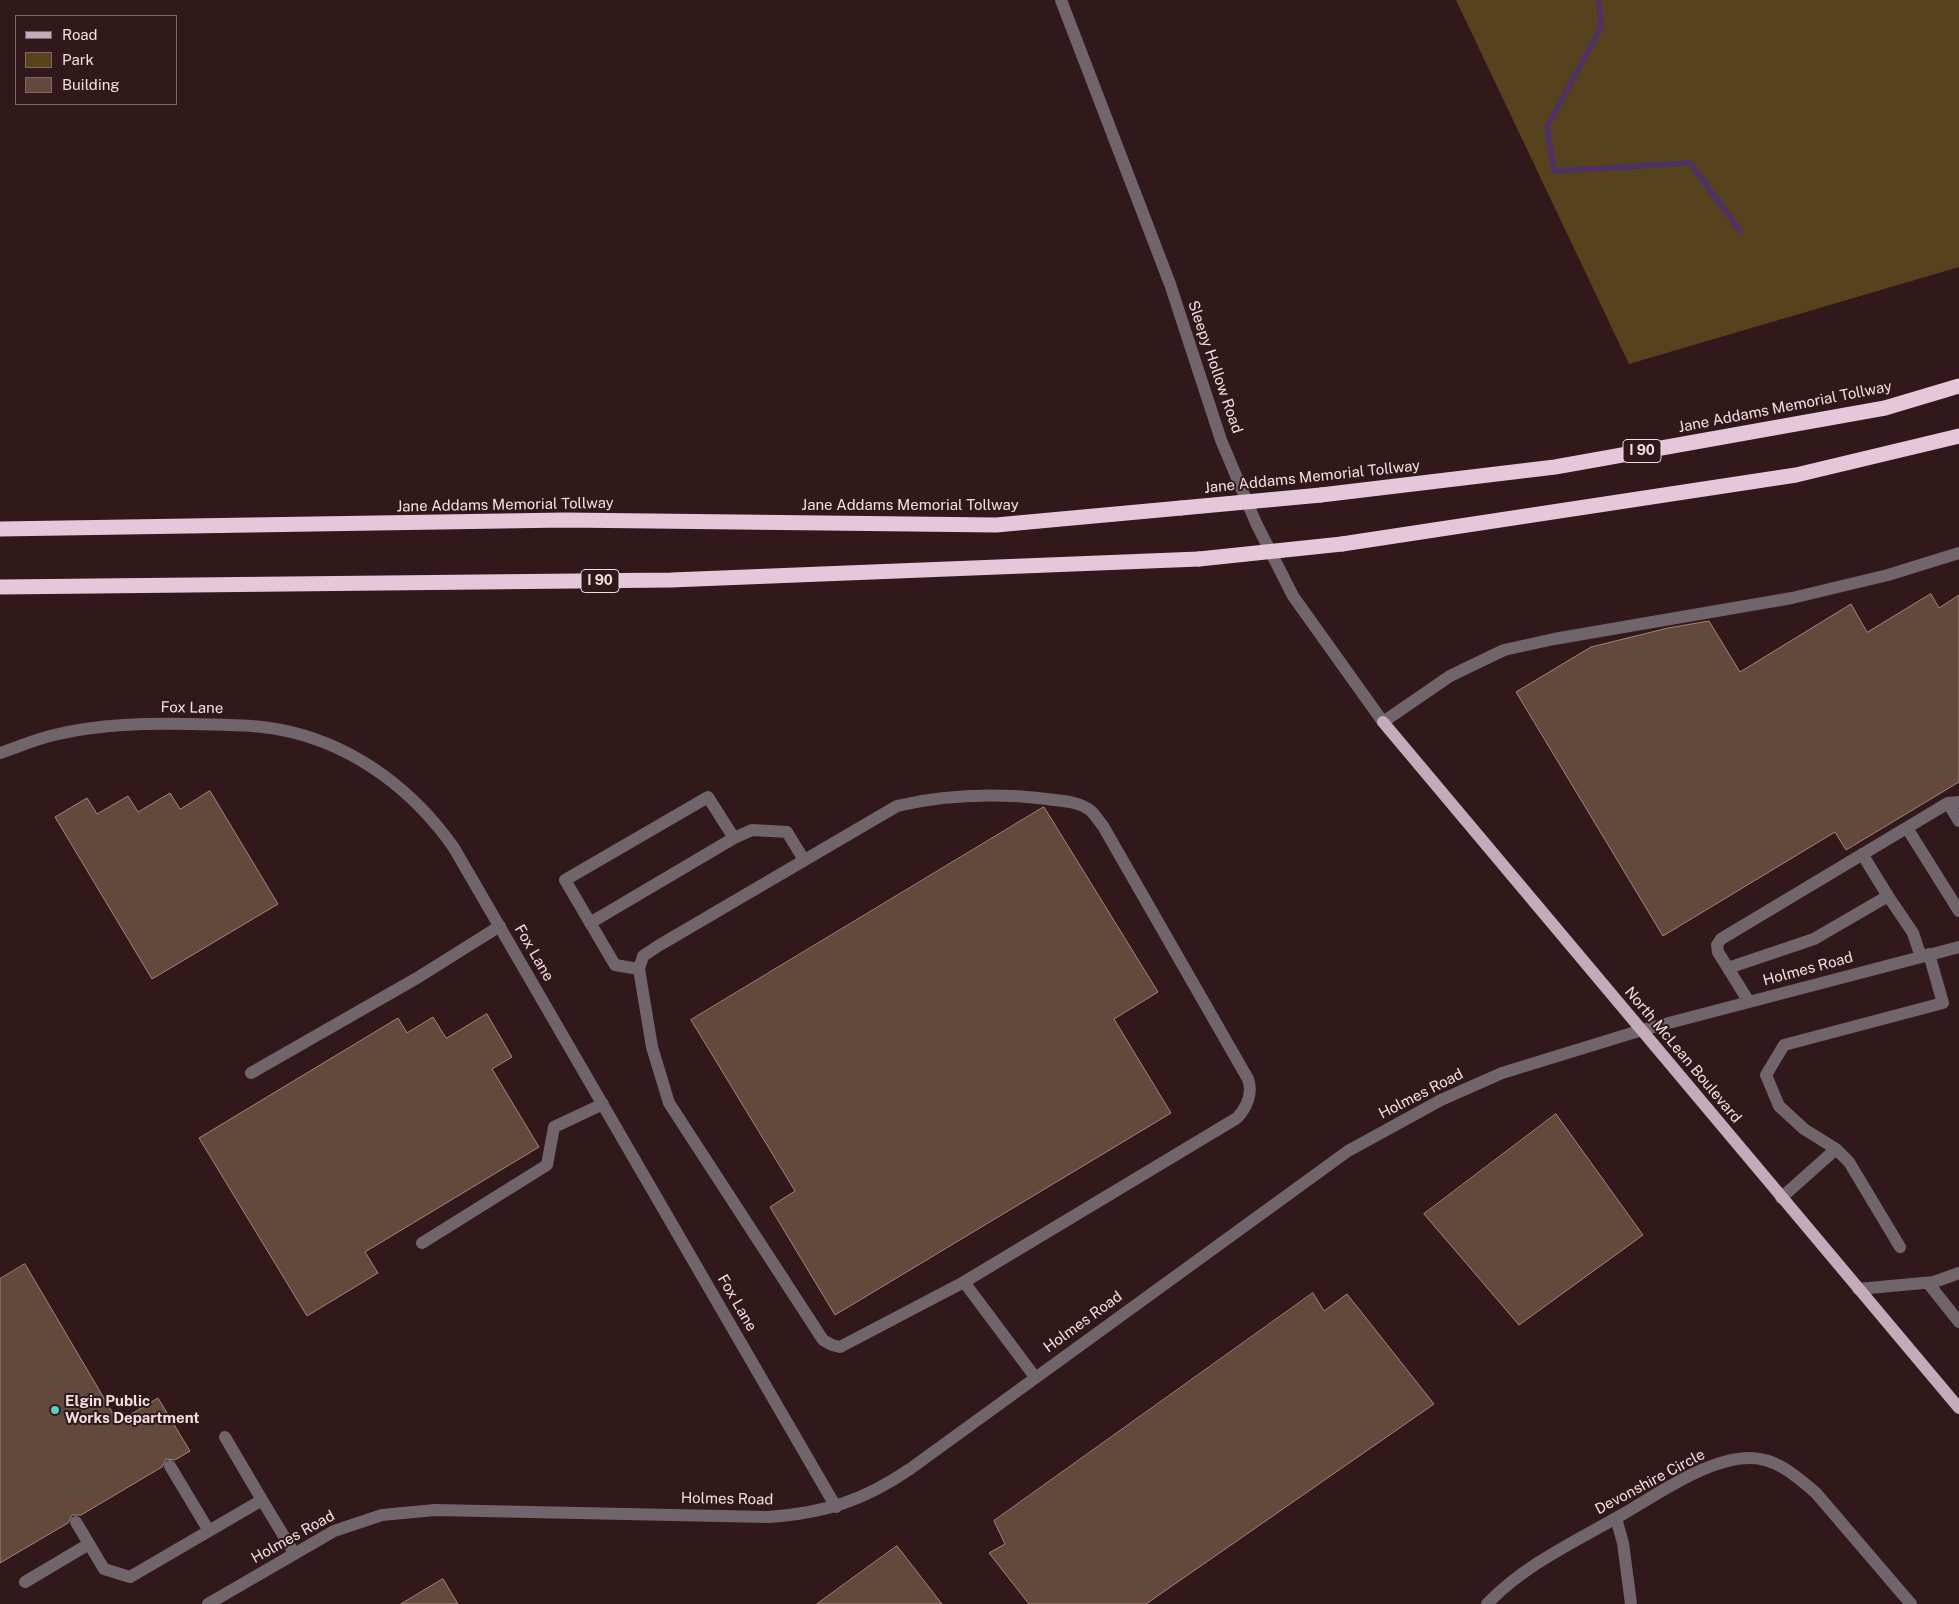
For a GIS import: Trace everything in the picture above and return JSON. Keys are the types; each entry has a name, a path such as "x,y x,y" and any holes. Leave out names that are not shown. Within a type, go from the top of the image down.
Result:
{"highway":[{"name":"Jane Addams Memorial Tollway","path":"0,529 565,520 996,525 1321,495 1555,467 1885,408 1955,387"},
{"name":"I 90","path":"0,587 671,580 1199,559 1342,544 1796,475 1959,436"}],"main road":[{"name":"North McLean Boulevard","path":"1383,722 1959,1408"}],"street":[{"name":"Sleepy Hollow Road","path":"1060,0 1170,284 1221,440 1256,523 1293,596 1383,722"},
{"path":"1383,722 1450,676 1504,650 1554,639 1792,598 1888,575 1959,553"},
{"name":"Fox Lane","path":"0,753 53,735 116,724 233,725 290,731 311,738 374,767 404,791 440,828 454,848 836,1507"},
{"path":"971,794 1024,796 1072,802 1090,810 1103,826 1248,1079 1250,1086 1248,1100 1244,1110 1237,1118 964,1282 840,1347 832,1346 823,1340 669,1103 652,1047 639,969 644,956 658,946 898,806 930,798 971,794"},
{"path":"639,969 615,965 565,880 708,798 734,838"},
{"path":"1749,1002 1718,952 1717,945 1721,939 1862,854 1954,802 1959,821"},
{"path":"1907,828 1959,911"},
{"path":"590,922 734,838 752,830 787,832 804,860"},
{"path":"1862,854 1925,956 1943,1003 1784,1044 1766,1075 1779,1106 1804,1129 1836,1149 1849,1162 1900,1247"},
{"path":"1728,968 1814,939 1888,896"},
{"path":"251,1073 417,978 500,926"},
{"name":"Holmes Road","path":"208,1604 294,1553 342,1528 374,1517 411,1511 768,1517 807,1513 836,1507 885,1486 1348,1151 1441,1100 1502,1073 1642,1030 1959,947"},
{"path":"422,1243 547,1166 554,1127 603,1104"},
{"path":"1781,1198 1836,1149"},
{"path":"1858,1289 1928,1283 1959,1273"},
{"path":"964,1282 1035,1377"},
{"path":"1928,1283 1959,1322"},
{"path":"225,1437 294,1553"},
{"name":"Devonshire Circle","path":"1487,1604 1538,1562 1684,1480 1720,1464 1750,1458 1772,1462 1789,1470 1816,1493 1911,1604"},
{"path":"170,1466 209,1531"},
{"path":"76,1522 104,1569 130,1577 262,1500"},
{"path":"1616,1518 1623,1543 1631,1604"},
{"path":"25,1582 88,1544"}],"green space":[{"path":"1456,0 1959,0 1959,267 1629,364"}],"building":[{"path":"1931,594 1939,608 1959,595 1959,782 1846,850 1835,832 1663,936 1516,692 1591,647 1668,628 1709,621 1740,672 1851,604 1867,632"},
{"path":"210,791 278,904 152,979 55,817 87,798 97,814 128,796 138,812 170,793 180,809"},
{"path":"1044,807 1158,992 1114,1019 1171,1113 835,1315 770,1207 795,1191 691,1020"},
{"path":"487,1014 512,1057 492,1069 539,1147 365,1252 378,1273 307,1316 199,1138 398,1018 407,1033 433,1017 446,1038"},
{"path":"1556,1114 1643,1235 1519,1325 1424,1214"},
{"name":"Elgin Public Works Department","path":"25,1264 118,1422 158,1398 190,1451 175,1460 166,1459 162,1467 81,1515 72,1515 68,1523 0,1563 0,1279"},
{"path":"1313,1293 1324,1311 1347,1294 1434,1404 1146,1604 1029,1604 989,1553 1005,1544 994,1521"},
{"path":"897,1546 942,1604 817,1604"},
{"path":"443,1579 458,1604 401,1604"}],"waterway":[{"path":"1599,0 1601,27 1547,127 1554,171 1690,163 1740,231"}],"place":[{"name":"Elgin Public Works Department","path":"55,1410"}]}
